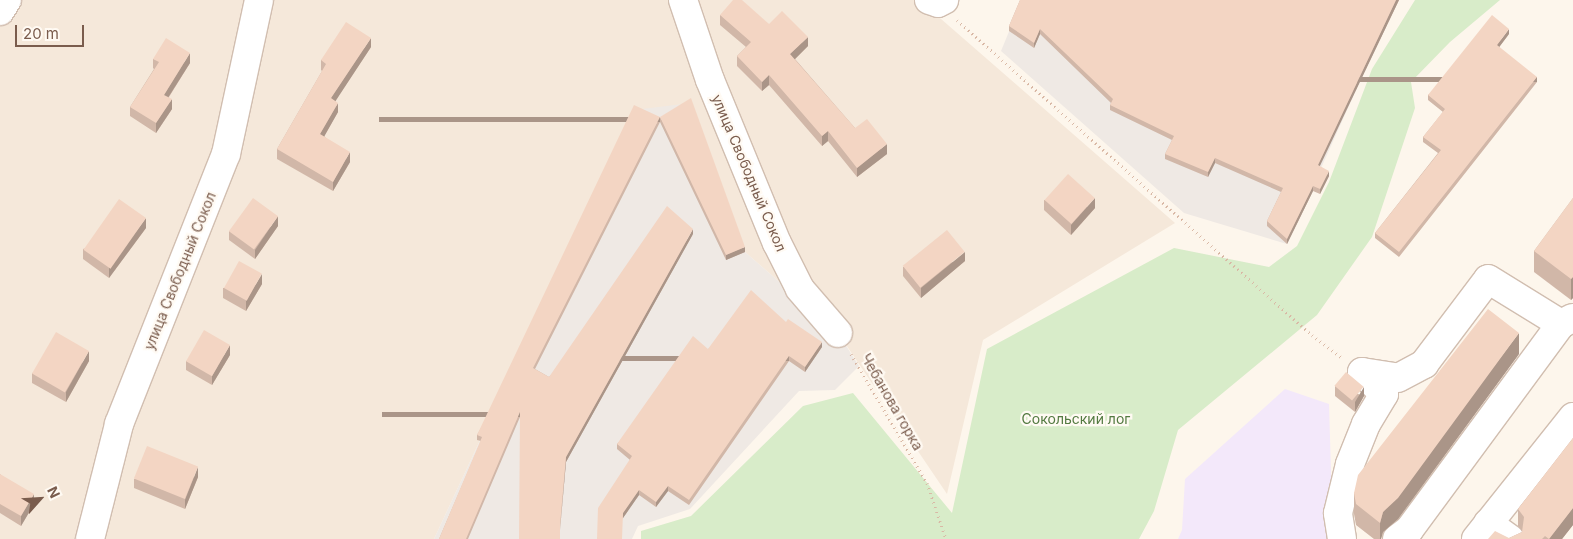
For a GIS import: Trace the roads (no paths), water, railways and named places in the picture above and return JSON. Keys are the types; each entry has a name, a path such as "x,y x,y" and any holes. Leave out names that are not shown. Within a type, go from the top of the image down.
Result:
{"street":[{"path":"0,11 7,0"},
{"name":"улица Свободный Сокол","path":"90,539 119,424 226,154 259,0"},
{"name":"улица Свободный Сокол","path":"683,0 710,80 777,243 800,289 838,333"},
{"path":"1342,539 1338,513 1350,464 1366,424 1384,394 1362,372 1398,378 1424,364 1488,279 1569,319 1409,530 1397,539"},
{"path":"1510,539 1482,531 1573,417"}],"park label":[{"name":"Сокольский лог","path":"1076,419"}]}
